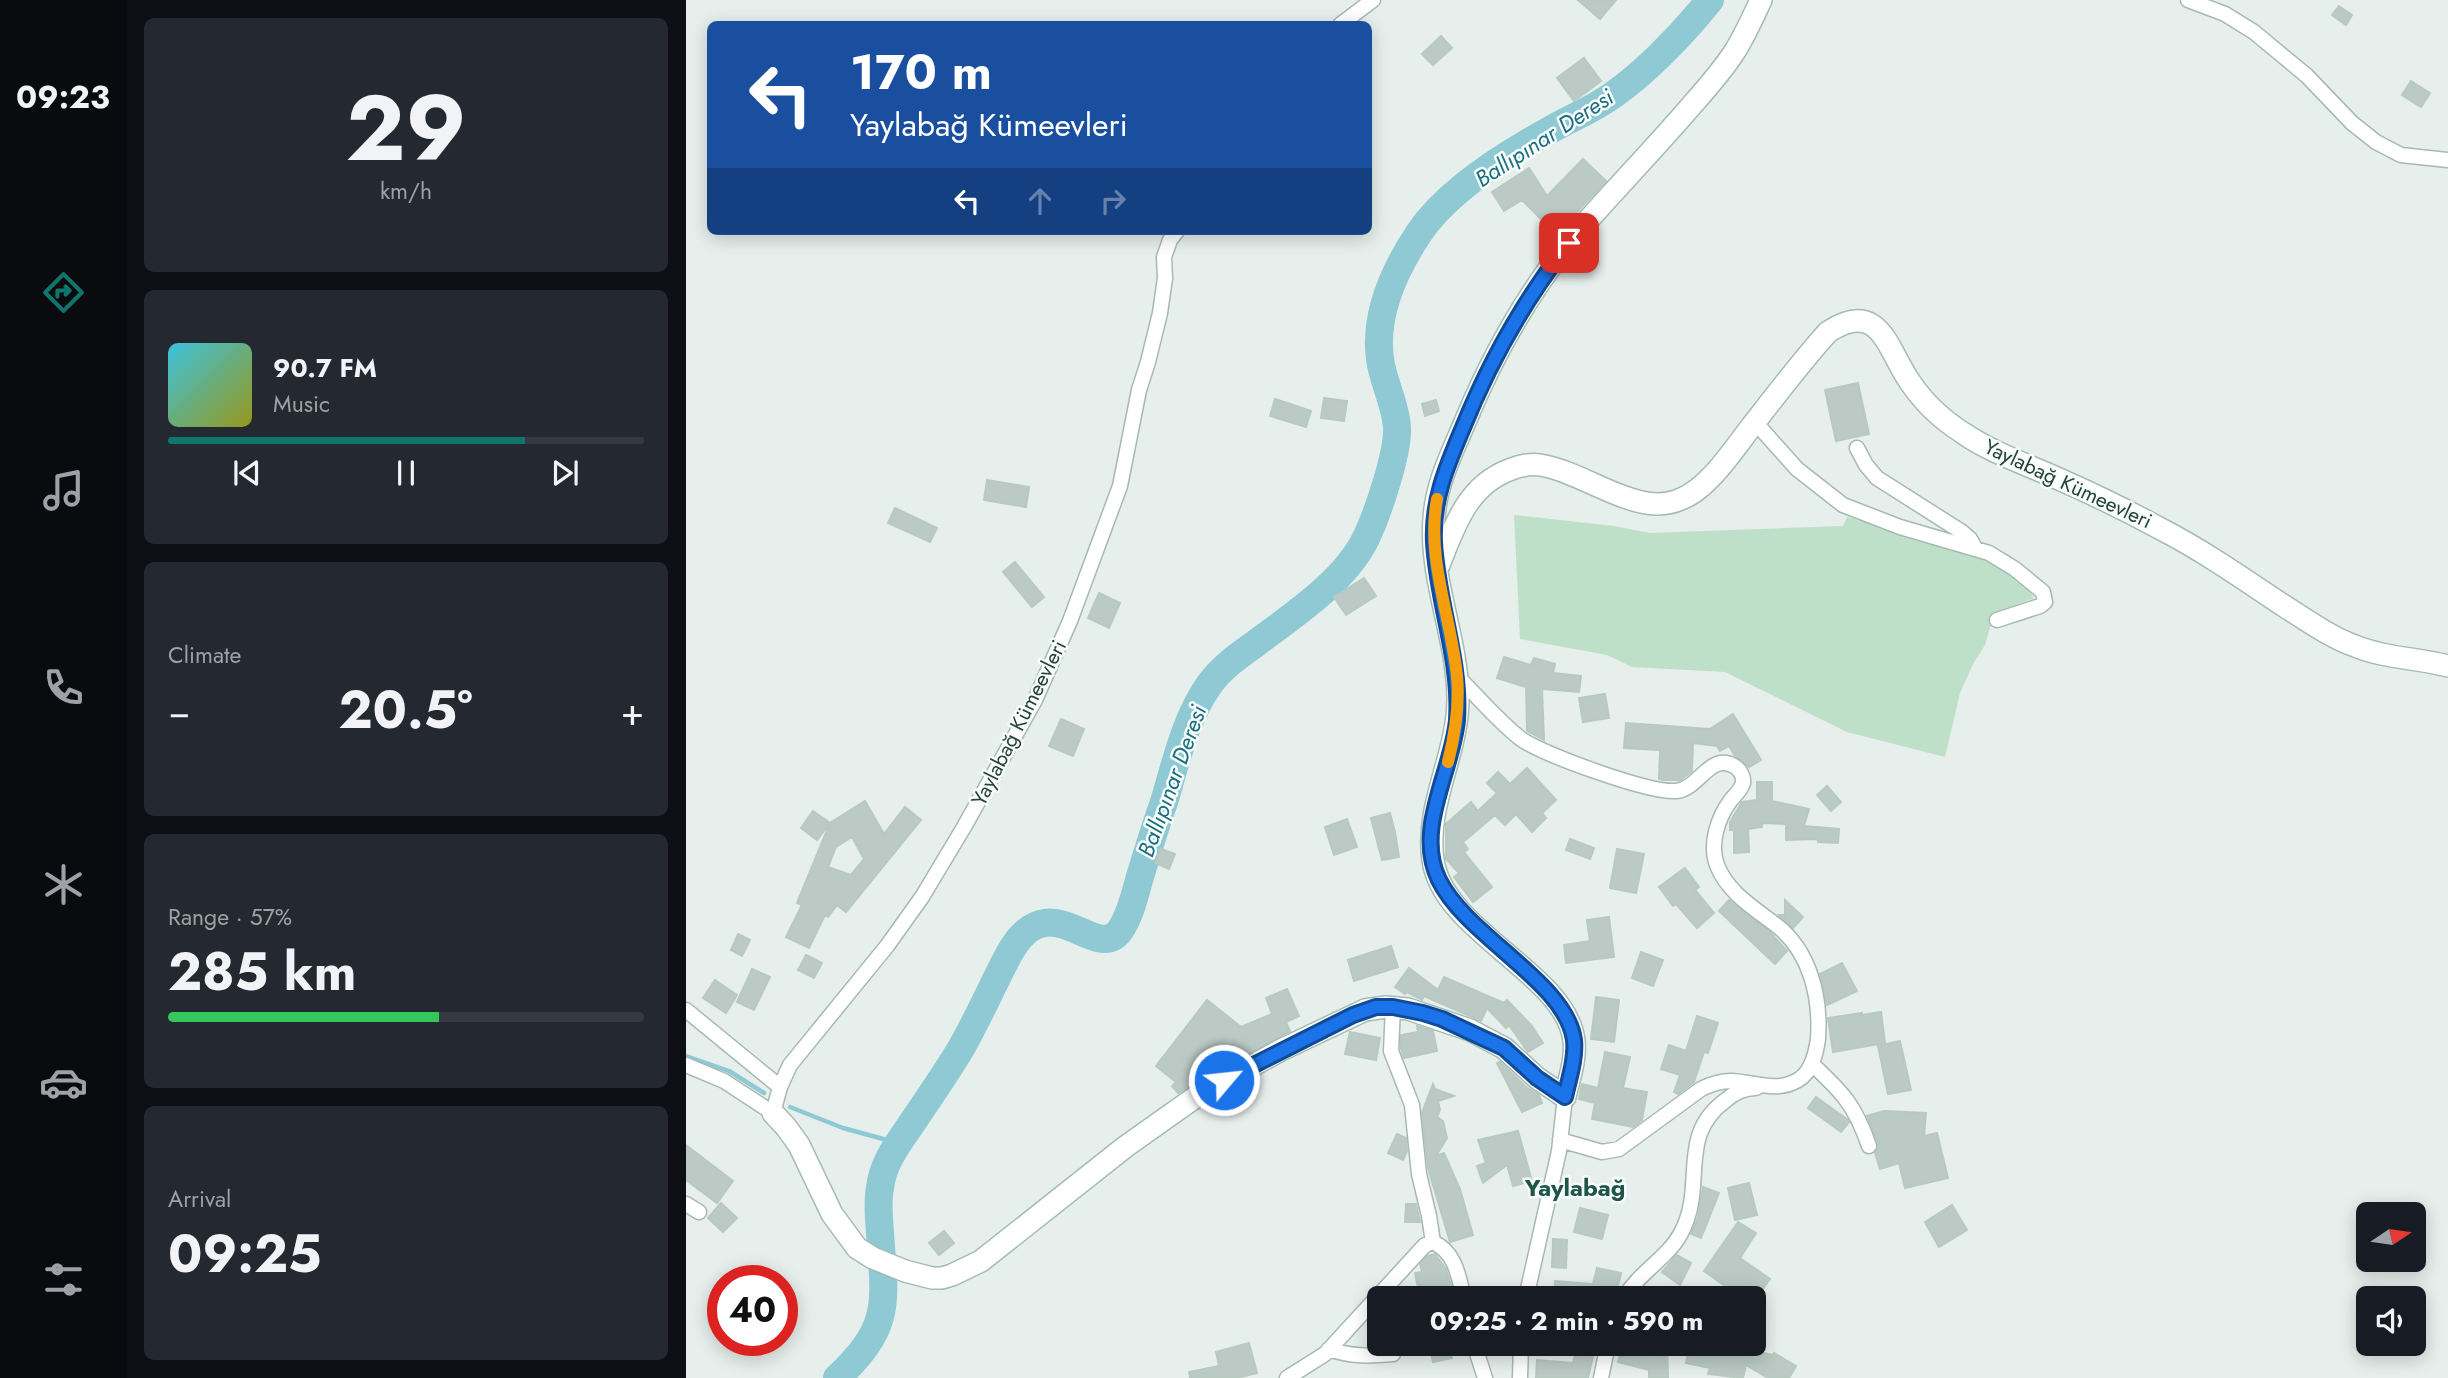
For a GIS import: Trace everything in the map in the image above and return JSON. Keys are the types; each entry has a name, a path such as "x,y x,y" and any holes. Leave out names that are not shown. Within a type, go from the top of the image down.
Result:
{"street":[{"path":"1345,21 1373,0"},
{"path":"1528,1286 1560,1140 1574,1042 1565,1014 1546,990 1471,922 1449,896 1434,864 1434,813 1455,735 1457,676 1438,567 1434,517 1441,481 1474,400 1498,351 1546,272 1581,228 1689,109 1735,52 1761,0"},
{"path":"2188,0 2225,14 2254,32 2307,76 2352,122 2376,142 2401,155 2448,160"},
{"name":"Yaylabağ Kümeevleri","path":"773,1113 790,1065 887,946 922,897 1035,700 1070,621 1120,486 1139,390 1160,313 1165,278 1164,257 1174,235"},
{"name":"Yaylabağ Kümeevleri","path":"1438,567 1455,523 1480,486 1500,473 1521,466 1539,464 1645,503 1661,504 1682,499 1696,490 1728,457 1828,332 1842,323 1855,320 1870,324 1882,332 1907,379 1920,397 1939,416 1965,435 2178,538 2327,632 2354,646 2372,652 2448,666"},
{"path":"1755,422 1797,469 1843,505 1900,527 1990,553 2032,582 2045,597 2045,602 2040,606 1997,620"},
{"path":"1857,447 1866,465 1877,478 1962,532 1970,538 1975,548"},
{"path":"1457,676 1522,740 1563,759 1640,786 1675,791 1687,788 1694,784 1706,769 1719,763 1727,763 1741,771 1744,780 1742,786 1730,801 1714,836 1717,865 1728,885 1795,943 1805,960 1815,989 1819,1025 1817,1051 1811,1064 1802,1078 1789,1085 1750,1088 1733,1094 1705,1119 1697,1136 1693,1202 1687,1220 1679,1237 1630,1286"},
{"path":"686,1065 723,1081 773,1113 799,1145 832,1214 857,1248 873,1258 932,1278 952,1275 981,1261 1125,1147 1197,1096 1353,1015 1376,1007 1393,1007 1423,1013 1492,1041 1565,1097"},
{"path":"1393,1007 1391,1051 1412,1105 1419,1174 1433,1241 1449,1252 1461,1286"},
{"path":"686,1010 780,1087"},
{"path":"1811,1064 1850,1103 1859,1117 1870,1146"},
{"path":"1560,1140 1602,1152 1619,1149 1701,1089 1715,1083 1731,1081 1771,1088"},
{"path":"686,1204 699,1212"},
{"path":"1287,1378 1313,1364 1329,1349 1415,1254 1433,1241"},
{"path":"1329,1349 1346,1355 1367,1356"},
{"path":"1478,1356 1485,1378"},
{"path":"1520,1378 1521,1356"},
{"path":"1601,1378 1606,1356"}],"green space":[{"path":"1514,515 1614,526 1650,533 1843,526 1847,517 1987,557 2011,572 2034,598 1994,613 1985,645 1960,693 1945,757 1847,732 1725,672 1632,667 1607,655 1520,639"}],"building":[{"path":"1578,0 1616,0 1600,19"},
{"path":"2339,6 2352,15 2346,25 2332,15"},
{"path":"1441,36 1452,48 1433,65 1422,54"},
{"path":"1584,58 1601,81 1574,101 1557,78"},
{"path":"2411,81 2430,93 2421,107 2402,95"},
{"path":"1583,159 1606,181 1556,234 1522,200 1504,211 1492,192 1529,168 1547,196"},
{"path":"1858,383 1869,434 1836,441 1825,390"},
{"path":"1324,398 1347,401 1344,421 1321,418"},
{"path":"1275,399 1311,411 1306,427 1270,416"},
{"path":"1436,400 1439,411 1425,416 1422,404"},
{"path":"987,480 1029,487 1026,507 984,500"},
{"path":"895,508 937,528 930,542 888,523"},
{"path":"1015,562 1044,597 1032,607 1003,572"},
{"path":"1364,578 1376,596 1346,615 1334,597"},
{"path":"1099,593 1120,603 1109,628 1088,618"},
{"path":"1504,657 1531,665 1534,658 1555,664 1553,673 1581,676 1579,692 1542,689 1544,740 1527,731 1526,687 1497,678"},
{"path":"1605,694 1609,718 1583,722 1579,698"},
{"path":"1733,714 1761,760 1749,767 1735,756 1729,746 1720,751 1717,746 1693,743 1692,771 1680,780 1664,780 1659,779 1660,750 1624,748 1626,723 1710,729"},
{"path":"1061,719 1084,729 1073,756 1049,746"},
{"path":"1527,768 1556,800 1542,813 1546,818 1532,832 1516,814 1505,825 1495,815 1463,842 1468,849 1464,852 1492,887 1473,902 1454,877 1459,873 1446,859 1446,824 1471,802 1478,811 1497,793 1487,783 1498,772 1510,784"},
{"path":"1757,782 1772,782 1772,801 1809,809 1804,826 1839,829 1838,843 1818,842 1818,839 1786,840 1786,824 1762,823 1762,827 1748,829 1749,852 1734,853 1734,830 1730,830 1730,822 1742,802 1757,800"},
{"path":"1827,786 1841,802 1831,811 1817,795"},
{"path":"865,801 884,834 905,807 921,820 846,912 837,905 828,917 825,915 809,948 786,937 802,905 797,903 830,823","holes":["852,837 864,859 851,875 828,867 836,847"]},
{"path":"813,811 830,823 817,840 801,828"},
{"path":"1390,813 1399,857 1382,860 1371,818"},
{"path":"1347,819 1357,847 1334,855 1325,827"},
{"path":"1570,839 1594,848 1590,859 1566,850"},
{"path":"1161,849 1175,854 1169,869 1155,863"},
{"path":"1617,849 1644,854 1636,893 1610,888"},
{"path":"1685,868 1699,887 1695,890 1714,913 1697,928 1676,904 1673,906 1659,887"},
{"path":"1729,900 1770,932 1787,951 1775,964 1719,911"},
{"path":"1785,900 1803,917 1793,928 1779,915 1785,915"},
{"path":"1609,917 1614,957 1566,963 1564,945 1590,941 1587,920"},
{"path":"738,934 750,940 742,956 731,950"},
{"path":"1391,946 1398,967 1354,981 1348,960"},
{"path":"1641,952 1663,960 1653,986 1632,978"},
{"path":"806,955 822,963 814,978 798,970"},
{"path":"1842,963 1857,991 1827,1005 1820,974"},
{"path":"1409,968 1438,990 1444,977 1504,1003 1507,1000 1531,1025 1543,1043 1528,1052 1509,1025 1506,1028 1487,1008 1481,1021 1424,996 1422,1000 1407,992 1405,994 1395,987"},
{"path":"752,969 770,977 754,1010 737,1002"},
{"path":"715,980 737,995 726,1013 703,998"},
{"path":"1287,989 1299,1016 1286,1022 1290,1031 1178,1093 1172,1086 1176,1082 1156,1066 1207,1000 1241,1027 1272,1014 1266,998"},
{"path":"1596,997 1619,1000 1614,1042 1591,1039"},
{"path":"1881,1012 1885,1043 1833,1052 1828,1018"},
{"path":"1697,1016 1718,1023 1694,1082 1678,1094 1674,1092 1680,1075 1661,1069 1669,1045 1686,1051"},
{"path":"1417,1026 1433,1031 1437,1051 1404,1058 1401,1035 1418,1032"},
{"path":"1350,1032 1380,1038 1376,1060 1345,1054"},
{"path":"1900,1041 1911,1090 1888,1094 1878,1046"},
{"path":"1605,1052 1630,1057 1623,1088 1647,1092 1642,1120 1633,1127 1592,1119 1595,1103 1579,1099 1582,1084 1598,1088"},
{"path":"1500,1062 1526,1087 1539,1095 1542,1103 1522,1112 1497,1063"},
{"path":"1433,1084 1435,1089 1454,1096 1438,1101 1440,1110 1437,1117 1443,1121 1447,1138 1436,1156 1444,1153 1460,1189 1473,1235 1450,1242 1428,1168 1422,1113"},
{"path":"1816,1097 1848,1120 1841,1132 1808,1108"},
{"path":"1884,1111 1926,1113 1924,1136 1937,1133 1948,1178 1905,1188 1899,1163 1880,1169 1875,1153 1878,1143 1867,1116"},
{"path":"1518,1131 1532,1181 1513,1186 1507,1165 1483,1183 1477,1166 1486,1163 1478,1140"},
{"path":"1397,1134 1406,1138 1407,1151 1403,1160 1388,1153"},
{"path":"686,1145 733,1181 717,1203 686,1180"},
{"path":"1749,1183 1757,1215 1735,1220 1728,1188"},
{"path":"1703,1187 1719,1193 1701,1238 1691,1234 1698,1217"},
{"path":"721,1203 737,1218 723,1232 708,1218"},
{"path":"1406,1204 1416,1204 1420,1222 1405,1222"},
{"path":"1952,1205 1967,1230 1939,1247 1925,1222"},
{"path":"1580,1208 1608,1215 1602,1239 1574,1232"},
{"path":"1738,1222 1756,1233 1740,1258 1770,1279 1765,1286 1725,1286 1704,1271"},
{"path":"944,1231 954,1243 939,1255 929,1243"},
{"path":"1553,1239 1567,1240 1566,1268 1552,1267"},
{"path":"1435,1254 1446,1269 1451,1286 1418,1286 1415,1273 1422,1272 1420,1264 1428,1256"},
{"path":"1677,1255 1691,1263 1680,1285 1662,1272"},
{"path":"1597,1268 1621,1273 1618,1286 1555,1286 1555,1281 1593,1284"},
{"path":"1249,1343 1257,1373 1237,1378 1190,1378 1189,1372 1219,1366 1216,1352"},
{"path":"1774,1353 1796,1366 1789,1378 1768,1378 1746,1365 1743,1378 1708,1374 1710,1368 1686,1363 1687,1356 1766,1356 1766,1354"},
{"path":"1432,1356 1452,1356 1452,1358 1433,1362"},
{"path":"1575,1356 1593,1356 1588,1378 1536,1378 1537,1360 1573,1363"},
{"path":"1620,1356 1667,1356 1668,1378 1649,1378 1649,1370 1618,1362"}],"waterway":[{"name":"Ballıpınar Deresi","path":"837,1378 868,1343 881,1313 883,1278 878,1205 885,1168 899,1142 960,1050 1009,954 1025,933 1040,924 1056,923 1099,938 1111,938 1121,929 1133,900 1182,741 1201,698 1214,679 1230,663 1331,584 1365,540 1386,485 1397,428 1380,359 1380,326 1388,293 1419,233 1445,202 1479,174 1599,104 1629,83 1673,42 1710,0"},
{"path":"686,1056 729,1071 764,1093"},
{"path":"790,1107 843,1128 898,1143"}],"slow traffic":[{"path":"1437,499 1434,546 1457,676 1455,735 1448,762"}],"district":[{"name":"Yaylabağ","path":"1575,1187"}],"route":[{"path":"1224,1080 1353,1015 1376,1007 1386,1007 1408,1009 1442,1019 1492,1041 1565,1097 1574,1042 1565,1014 1546,990 1471,922 1449,896 1434,864 1432,843 1434,813 1455,735 1458,701 1457,676 1434,546 1434,517 1441,481 1474,400 1498,351 1546,272 1569,243"}]}
